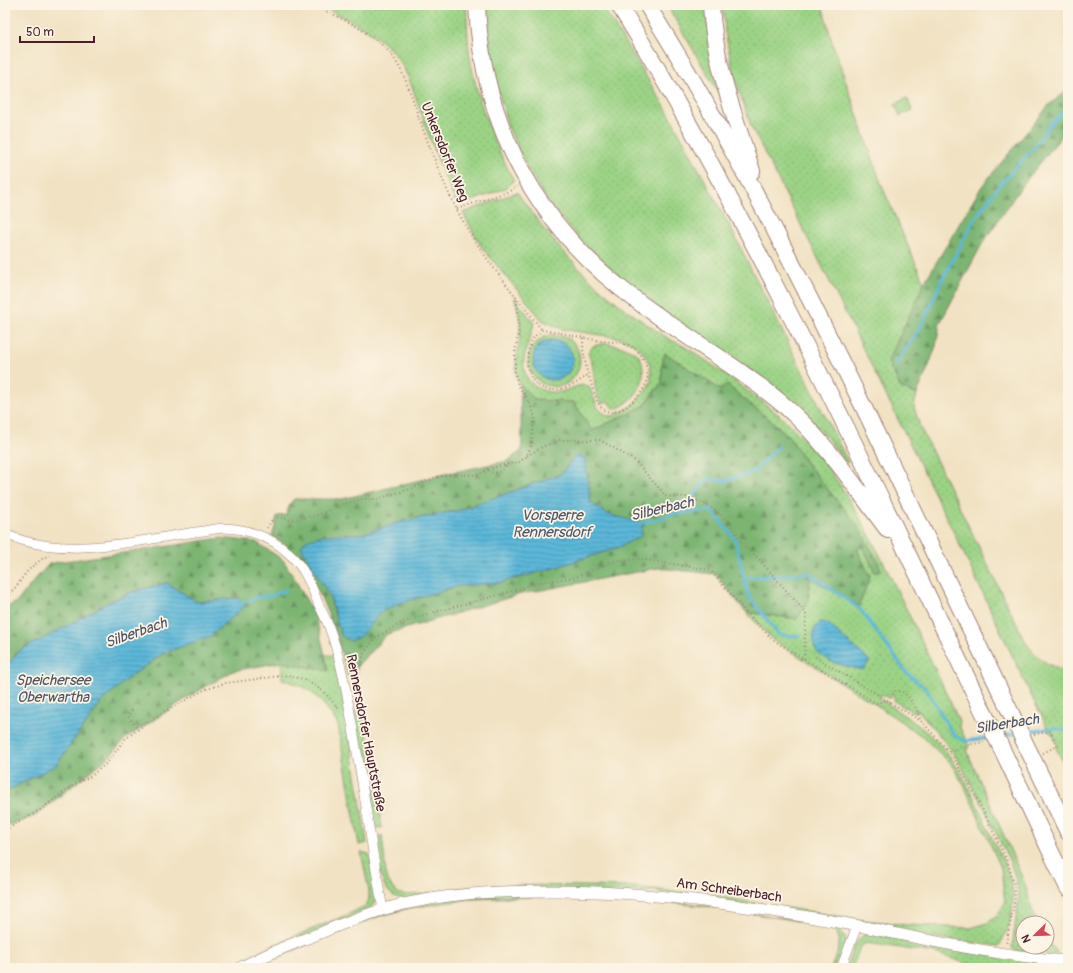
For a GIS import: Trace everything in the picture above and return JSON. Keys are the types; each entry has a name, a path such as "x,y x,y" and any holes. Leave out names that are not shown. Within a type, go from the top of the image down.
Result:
{"highway":[{"path":"477,5 478,32 487,85 504,135 526,180 542,206 558,227 595,266 636,300 723,360 787,408 806,426 841,467 908,556"},
{"path":"619,5 673,94 729,196 818,370 996,736 1068,888"},
{"path":"647,5 712,114 762,205 836,352 1068,832"},
{"path":"711,5 714,35 721,70 762,205"}],"street":[{"name":"Rennersdorfer Hauptstraße","path":"5,534 28,543 42,546 71,547 123,543 223,528 242,530 262,536 287,551 299,564 307,578 330,628 344,678 345,711 384,909"},
{"name":"Am Schreiberbach","path":"240,968 295,943 384,909 418,901 471,894 525,891 613,892 714,902 789,913 936,942 1064,961"},
{"path":"841,968 857,926"}],"path":[{"name":"Unkersdorfer Weg","path":"312,5 334,14 361,30 390,53 398,65 407,84 435,163 457,210 479,247 542,330"},
{"path":"457,210 510,191 526,180"},
{"path":"515,294 518,309 519,329 515,374 518,385 530,404 535,417 531,446 526,457"},
{"path":"583,338 584,356 599,404 603,410 612,413 631,404 646,384 648,375 642,356 626,344 542,330 534,337 528,354 527,364 530,376 536,384 546,389 555,390 568,387 580,381 589,374"},
{"path":"262,536 273,518 279,517 289,520 315,516 362,499 378,498 397,493 434,478 451,474 477,475 498,466 519,462 542,447 560,440 600,440 634,460 666,496 688,497 706,504 729,521 741,543 758,558 806,613 804,660"},
{"path":"488,470 496,474 504,469 507,464"},
{"path":"5,595 11,593 25,574 38,561 49,555"},
{"path":"345,711 364,653 375,638 400,624 427,614 513,591 537,582 573,578 615,561 640,559 710,570 746,612 773,640 876,703 889,701"},
{"path":"815,657 921,721 949,752 980,804 1008,863 1014,884 1015,898 1005,953"},
{"path":"5,830 40,810 75,784 91,776 106,763 125,739 153,718 204,690 226,683 288,675 306,680 324,692 345,711"},
{"path":"889,701 894,691 903,692 911,700 921,721"},
{"path":"340,704 345,711"},
{"path":"132,710 128,716 138,730"},
{"path":"1050,731 1057,746 1055,747"},
{"path":"949,752 968,745"}],"green space":[{"path":"319,5 466,5 470,56 478,94 494,139 514,181 506,188 464,204 455,201 426,128 412,87 398,58 375,36 347,19"},
{"path":"484,5 602,5 668,112 729,225 848,462 846,463 829,440 799,408 769,384 677,321 627,284 587,248 549,203 531,175 508,127 489,56"},
{"path":"667,5 704,5 721,93 719,94"},
{"path":"723,5 822,5 833,45 882,186 924,283 888,362 901,388 917,394 914,407 920,427 1026,643 1045,662 1068,673 1068,772 1056,748 1058,746 1052,733 1050,733 1039,712 956,537 751,126 735,79 725,32"},
{"path":"1068,90 1068,128 1021,187 982,244 940,323 936,346 917,394 901,388 888,362 924,283 982,186 1050,104"},
{"path":"907,98 912,110 900,116 895,104"},
{"path":"517,192 554,241 596,285 628,311 669,339 703,358 776,412 806,441 822,460 837,481 863,524 906,608 960,723 959,725 969,747 967,749 970,758 1025,884 1034,915 1017,915 1019,897 1017,882 1010,862 981,802 954,753 919,711 915,710 915,713 894,701 895,698 890,695 888,698 881,694 879,698 919,726 934,739 957,767 964,778 1006,867 1011,882 1013,904 1005,935 999,946 931,937 655,891 403,899 394,896 388,891 381,875 376,839 382,835 388,880 393,889 404,895 469,887 526,885 636,887 713,896 856,919 907,925 971,928 987,923 996,917 1005,903 1001,868 965,787 951,764 922,736 875,704 773,640 746,612 797,619 809,600 810,578 870,577 857,549 863,546 875,572 881,570 787,434 726,385 721,390 665,353 662,365 662,382 644,406 591,431 574,402 535,400 520,384 517,378 516,360 520,324 514,297 534,323 524,356 524,365 525,373 529,380 538,388 557,392 581,385 589,386 598,408 608,416 613,416 630,407 645,392 651,381 649,362 643,352 633,343 620,338 561,329 542,320 481,246 463,213"},
{"path":"548,335 563,337 573,343 579,352 580,362 577,372 571,381 562,386 550,386 538,381 528,363 530,352 533,347 542,338"},
{"path":"606,343 627,348 635,352 640,357 643,367 642,381 637,392 624,405 613,410 611,405 607,402 602,404 599,400 588,353 593,346"},
{"path":"665,353 721,390 726,384 787,434 805,461 858,526 878,562 881,570 875,573 863,546 857,549 870,577 859,606 810,578 809,600 797,619 746,612 715,574 658,568 521,594 387,634 348,676 329,616 306,567 296,554 272,536 277,516 286,515 290,504 294,499 342,499 449,473 508,461 522,450 520,384 535,400 574,402 592,431 644,406 662,382 662,365","holes":["585,458 591,503 607,514 642,524 619,547 554,568 498,583 458,586 400,603 381,612 359,637 350,641 341,635 330,597 316,571 323,535 362,534 404,521 460,510 561,474 571,461"]},
{"path":"221,538 256,542 283,560 316,618 328,671 281,662 233,671 193,694 125,739 110,756 35,816 5,827 5,792 56,765 102,701 132,675 164,653 210,636 238,598 197,602 167,583 135,591 109,602 47,637 20,650 5,668 5,608 17,602 49,564"},
{"path":"325,655 334,655 345,707 367,843 359,845 338,725 327,708 309,691 292,682 282,679 281,662 328,671"},
{"path":"363,712 382,828 374,827 354,713"},
{"path":"361,852 369,854 376,892 374,903 368,910 252,958 233,968 226,968 264,949 365,906 368,902 369,891"},
{"path":"561,894 654,898 832,925 840,930 846,940 846,943 838,965 834,964 831,968 839,948 838,937 836,932 822,925 713,907 634,899 561,896 471,899 410,908 380,916 332,934 253,968 248,968 380,914 449,899"},
{"path":"1015,926 1015,951 1012,948"},
{"path":"866,934 879,935 935,947 1063,965 1063,968 990,968 968,964 935,953 866,943 860,947 852,968 848,968 847,966 856,944"}],"water":[{"path":"553,340 567,346 573,360 567,374 553,380 539,374 533,360 539,346"},
{"name":"Vorsperre Rennersdorf","path":"576,455 585,458 591,503 607,514 642,523 641,536 619,547 554,568 498,583 458,586 400,603 381,612 359,637 350,641 341,635 330,597 301,547 306,540 323,535 362,534 404,521 460,510 561,474"},
{"name":"Speichersee Oberwartha","path":"167,583 197,602 238,598 245,606 210,636 164,653 132,675 102,701 56,765 5,792 5,668 20,650 47,637 109,602 135,591"},
{"path":"820,622 827,623 870,661 863,670 835,663 821,656 814,645 814,629"}],"waterway":[{"path":"896,364 921,327 941,282 975,218 998,187 1036,145 1050,124 1068,108"},
{"path":"681,513 707,479 726,481 755,471 779,446"},
{"name":"Silberbach","path":"639,524 675,514 711,510 735,539 744,578 809,573 860,609 906,672 927,690 955,736 964,741 989,738"},
{"path":"744,578 748,595 779,635 799,636"},
{"name":"Silberbach","path":"240,604 257,597 270,596 286,590"},
{"name":"Silberbach","path":"1025,732 1055,728 1068,731"},
{"name":"Silberbach","path":"1001,736 1015,734"}]}
